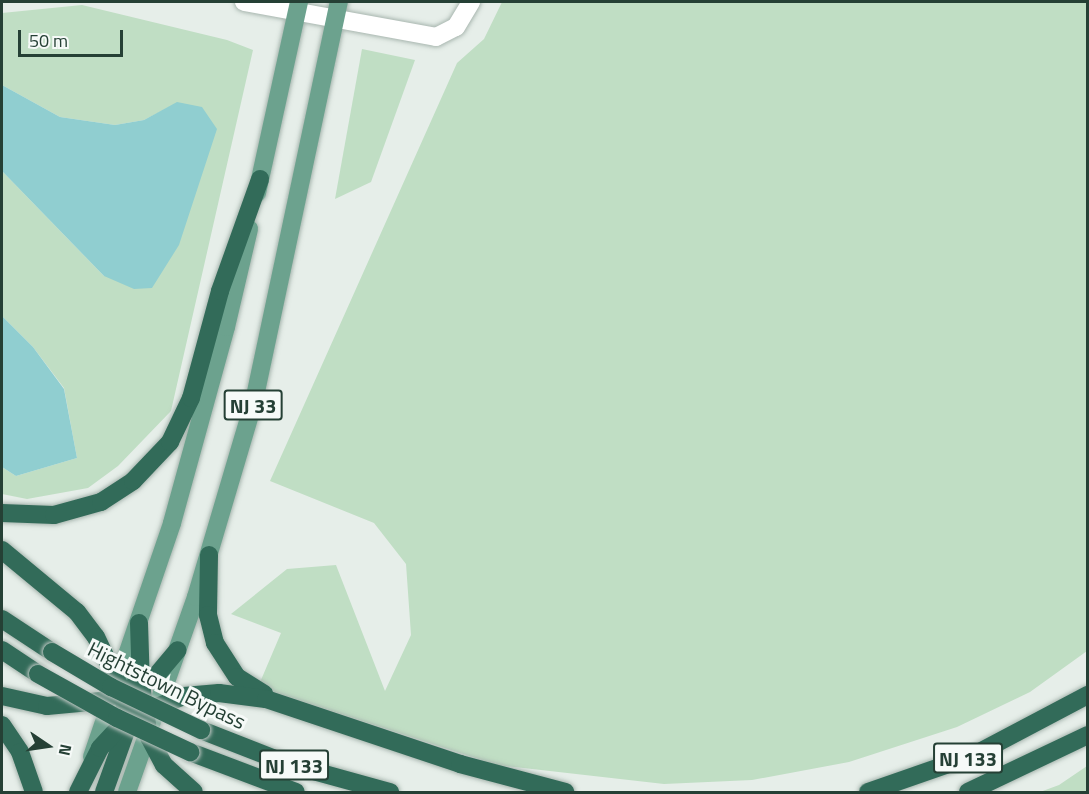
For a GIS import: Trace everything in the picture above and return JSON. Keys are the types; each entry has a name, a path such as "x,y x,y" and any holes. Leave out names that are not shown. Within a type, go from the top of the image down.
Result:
{"highway":[{"path":"2,513 38,517 85,508 119,492 158,457 186,413 220,291 260,179"},
{"path":"2,550 77,612 96,637 127,719 104,792"},
{"path":"209,555 208,615 218,652 245,683 282,704"},
{"name":"Hightstown Bypass","path":"2,619 111,687 201,730 288,764 390,792"},
{"path":"139,623 141,685 152,706"},
{"name":"NJ 133","path":"2,650 38,674 117,718 190,752 296,792"},
{"path":"2,696 47,706 118,692 141,685 160,672 178,650"},
{"path":"90,763 114,730 127,719 152,706 219,693 282,704 460,764 565,792"},
{"name":"NJ 133","path":"868,792 974,756 1088,695"},
{"path":"2,725 21,752 34,792"},
{"name":"NJ 133","path":"968,792 1088,735"},
{"path":"149,736 164,765 194,792"},
{"name":"NJ 33","path":"78,792 90,763"}],"main road":[{"name":"NJ 33","path":"90,763 118,692 200,426 260,179 298,7"},
{"name":"NJ 33","path":"127,792 149,736 152,706 178,650 209,555 267,350 338,10"}],"street":[{"path":"244,2 338,10 436,37 456,27 471,2"}],"green space":[{"path":"502,2 1087,2 1087,651 1030,692 957,727 849,762 752,780 664,784 497,765 258,687 281,633 231,614 287,569 336,565 385,691 411,635 406,564 374,523 270,481 457,63 484,39"},
{"path":"82,5 227,40 253,50 171,411 118,466 88,488 27,499 2,494 2,467 16,476 77,458 64,388 33,347 2,316 2,171 104,276 177,103 144,120 115,125 60,117 2,85 2,13"},
{"path":"362,49 415,60 371,182 335,199"},
{"path":"1087,766 1087,792 1040,792 1059,785"}],"water":[{"path":"2,85 60,117 115,125 144,120 177,102 202,107 217,129 179,245 152,288 134,289 104,276 2,171"},
{"path":"2,316 33,347 64,389 77,458 16,476 2,467"}]}
